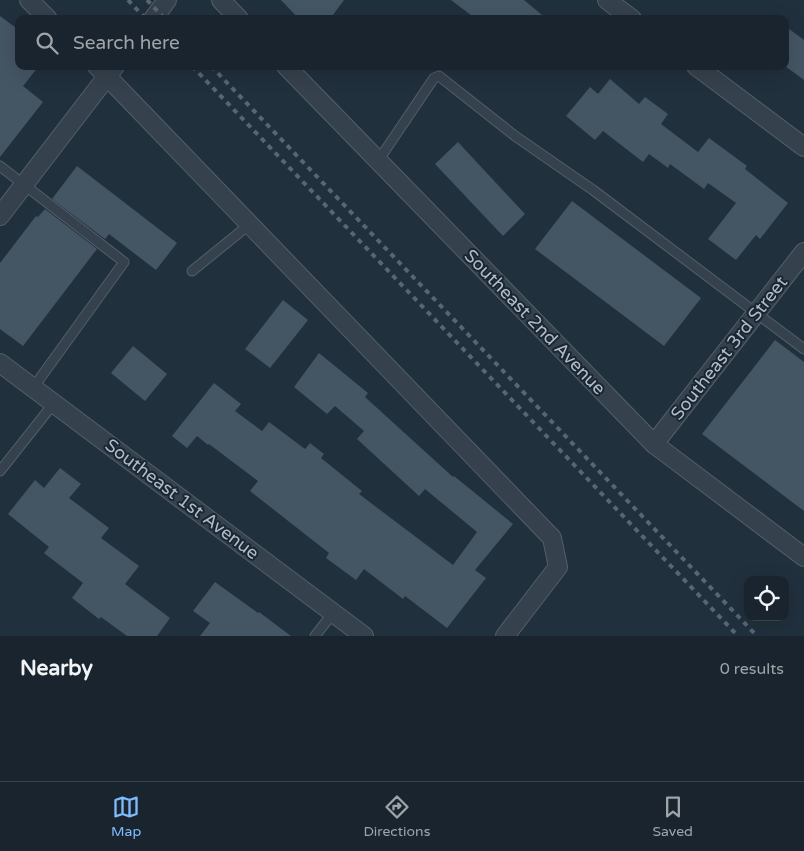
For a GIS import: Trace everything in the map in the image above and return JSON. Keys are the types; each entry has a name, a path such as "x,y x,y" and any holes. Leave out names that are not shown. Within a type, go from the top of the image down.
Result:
{"street":[{"path":"29,0 44,15"},
{"path":"155,15 167,0"},
{"path":"221,0 235,15"},
{"path":"607,0 627,15"},
{"path":"0,216 106,70 250,224 552,538 558,566 504,636"},
{"name":"Southeast 2nd Avenue","path":"290,70 654,444 803,555"},
{"path":"701,70 804,147"},
{"name":"Southeast 3rd Street","path":"654,444 804,252"},
{"name":"Southeast 1st Avenue","path":"0,363 364,636"}],"lane":[{"path":"378,161 434,78 439,76 516,136 593,190 804,349"},
{"path":"0,166 124,262 33,388"},
{"path":"192,271 250,224"},
{"path":"0,471 54,403"},
{"path":"315,636 333,613"}],"building":[{"path":"281,0 344,0 333,15 295,15"},
{"path":"451,0 524,0 542,15 471,15"},
{"path":"0,16 15,27 15,70 36,70 23,86 43,102 0,157"},
{"path":"789,29 804,40 804,80 789,69"},
{"path":"610,79 639,104 645,97 668,114 661,124 698,152 709,138 747,166 745,169 788,203 760,239 756,235 736,260 708,239 736,203 708,183 704,189 670,164 668,168 649,154 643,162 603,131 595,140 566,116 590,87 598,94"},
{"path":"458,142 525,214 503,236 435,164"},
{"path":"77,166 177,243 156,270 109,234 105,239 52,199"},
{"path":"572,201 701,298 664,346 535,249"},
{"path":"45,209 97,249 23,346 0,329 0,263 36,216 38,217"},
{"path":"283,300 308,320 270,368 245,349"},
{"path":"775,340 804,362 804,511 702,434"},
{"path":"133,346 167,374 145,401 111,373"},
{"path":"319,353 368,393 365,397 453,477 513,524 475,570 486,578 447,628 405,596 403,599 364,569 356,580 326,558 329,553 250,491 258,481 209,444 197,436 187,448 172,436 214,383 241,404 235,411 262,431 269,422 305,449 310,443 324,454 321,458 362,491 359,494 453,565 477,532 425,489 419,496 357,439 364,431 335,406 327,414 294,387"},
{"path":"60,468 81,484 69,498 109,528 101,538 139,566 125,584 170,618 157,636 127,636 101,617 99,619 72,598 83,583 44,553 49,547 8,514 35,480 44,488"},
{"path":"215,582 291,636 200,636 210,623 193,611"}],"railway":[{"path":"128,0 142,15"},
{"path":"147,0 161,15"},
{"path":"196,70 738,636"},
{"path":"215,70 757,636"}]}
